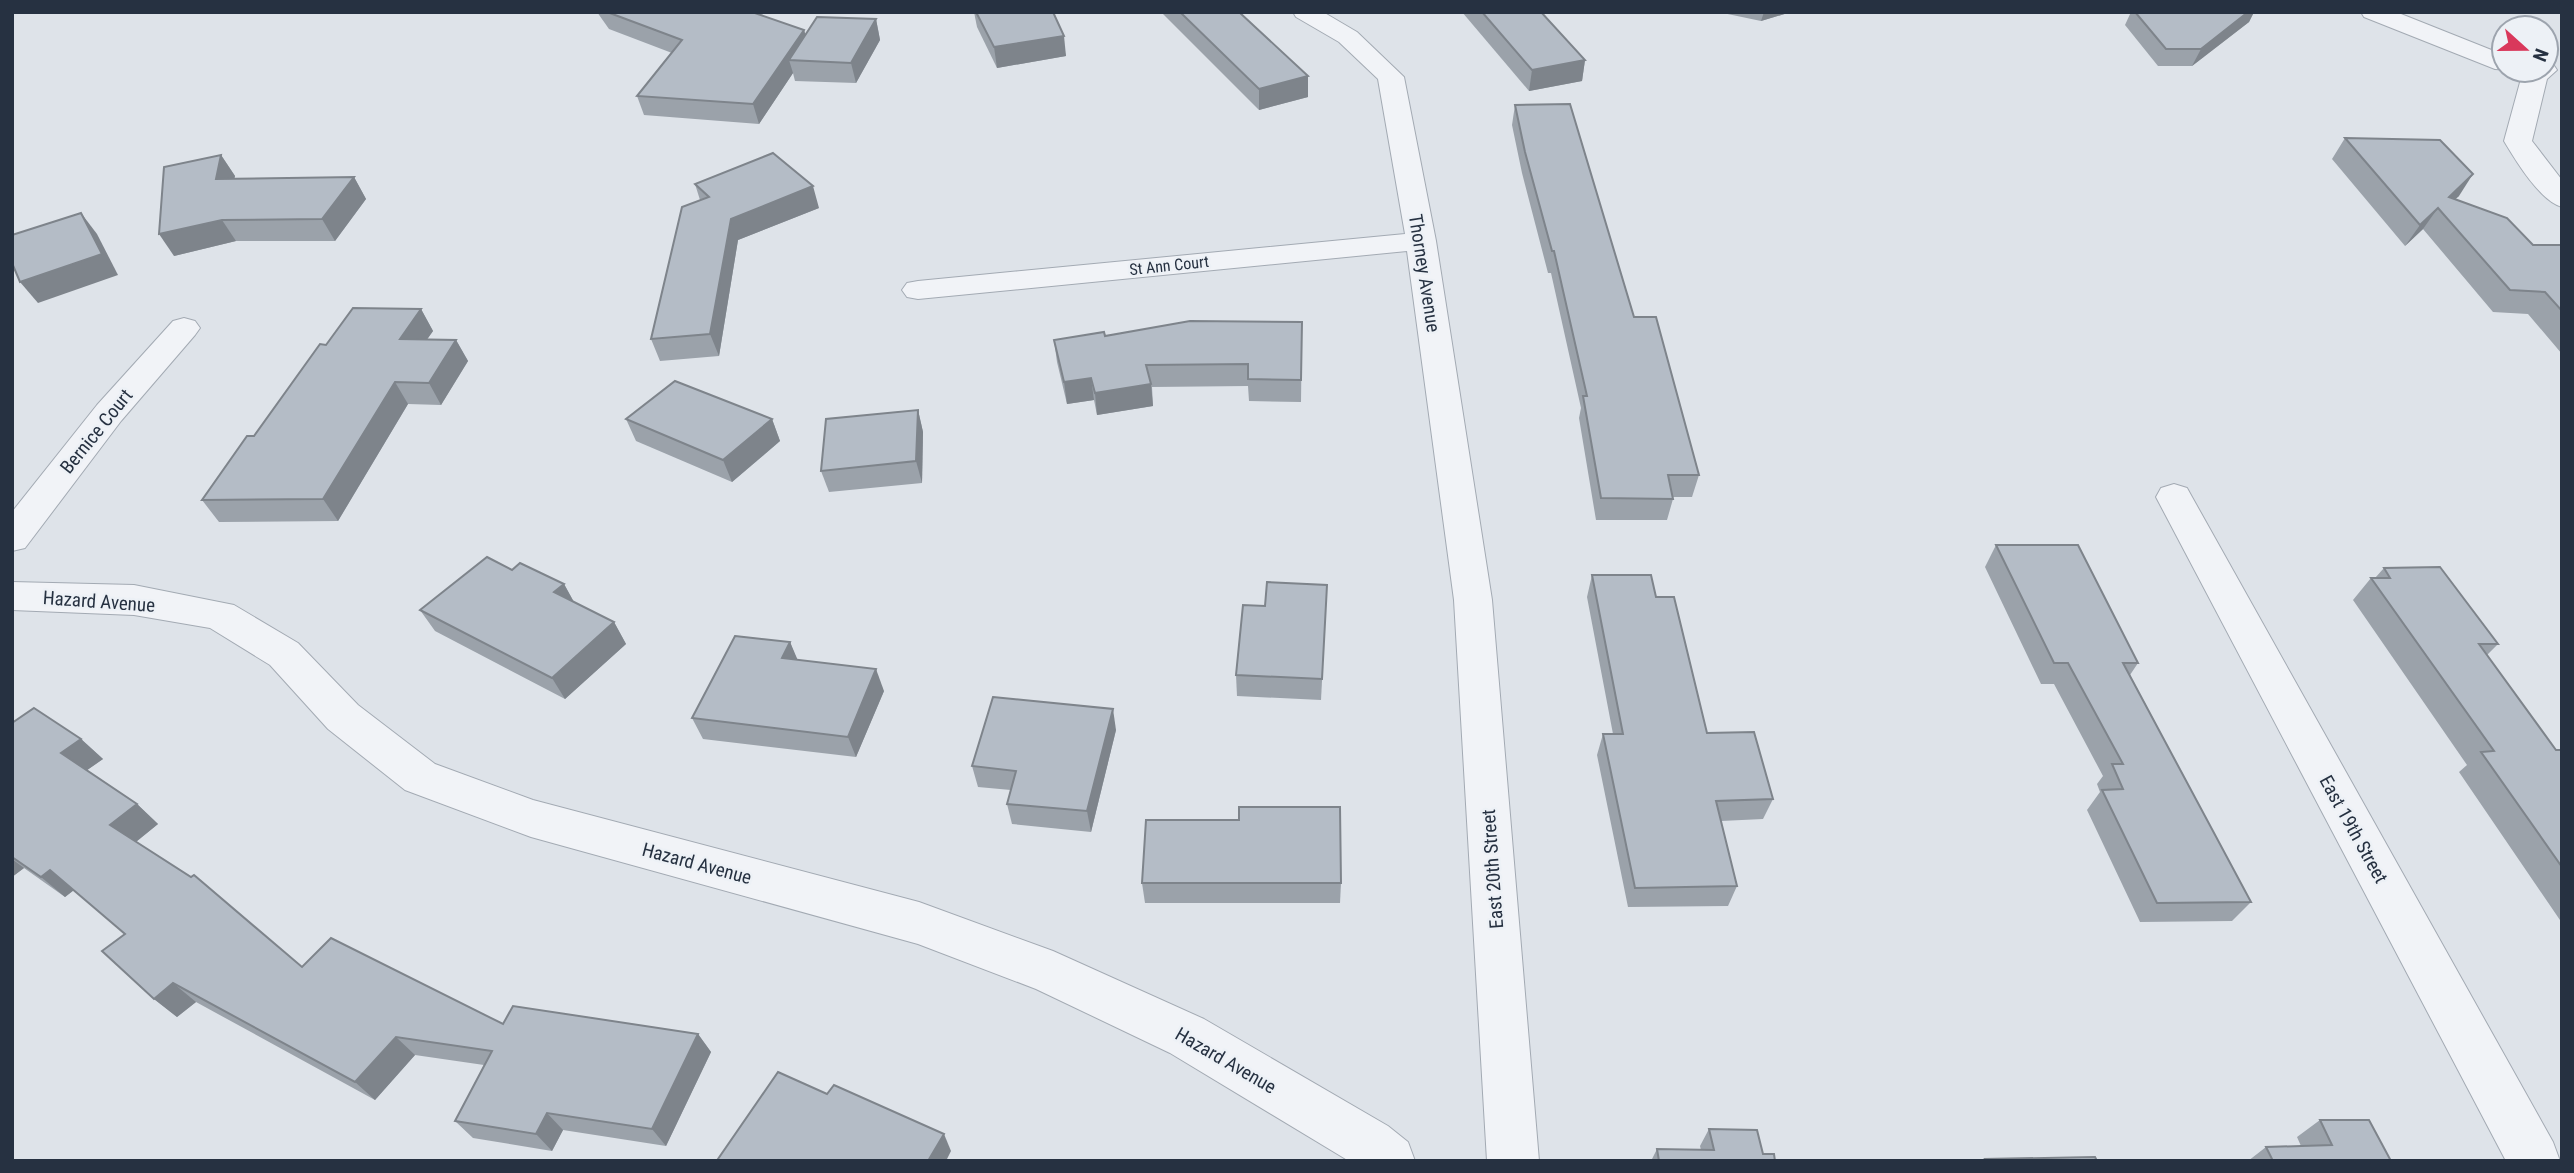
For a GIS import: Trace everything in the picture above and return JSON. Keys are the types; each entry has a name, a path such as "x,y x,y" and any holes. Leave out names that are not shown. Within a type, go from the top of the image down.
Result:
{"street":[{"name":"Thorney Avenue","path":"1305,12 1348,37 1391,77 1421,241 1470,576"},
{"path":"2373,12 2490,58"},
{"path":"2533,84 2518,141 2531,162 2562,198"},
{"name":"St Ann Court","path":"918,290 1421,241"},
{"name":"Bernice Court","path":"12,538 109,413 184,328"},
{"name":"East 19th Street","path":"2174,497 2534,1161"},
{"name":"East 20th Street","path":"1470,576 1513,1161"},
{"name":"Hazard Avenue","path":"12,596 134,600 220,615 284,654 343,717 420,777 531,818 919,923 1053,973 1187,1036 1370,1144 1389,1161"}],"building":[{"path":"607,12 752,12 804,30 753,104 637,96 682,40"},
{"path":"976,12 1053,12 1064,36 994,47"},
{"path":"1180,12 1239,12 1308,76 1259,89"},
{"path":"1482,12 1541,12 1585,60 1532,70"},
{"path":"2135,12 2248,12 2201,49 2166,49"},
{"path":"817,17 876,19 851,63 789,60"},
{"path":"1570,104 1634,317 1656,317 1699,475 1668,475 1673,499 1601,498 1583,396 1587,396 1554,251 1525,152 1515,105"},
{"path":"2345,138 2440,140 2473,174 2449,197 2507,218 2533,245 2562,245 2562,311 2545,292 2510,290 2438,208 2420,225"},
{"path":"773,153 813,186 731,219 710,334 651,339 682,207 709,197 695,184"},
{"path":"221,155 216,179 354,177 322,219 222,220 159,234 164,167"},
{"path":"81,213 102,254 20,282 12,263 12,235"},
{"path":"353,308 421,309 400,339 456,340 429,383 395,382 323,499 202,500 247,436 254,436 320,344 326,345"},
{"path":"1190,321 1302,322 1301,380 1248,379 1248,364 1146,365 1151,384 1095,393 1091,378 1064,382 1054,340 1104,332 1105,336"},
{"path":"675,381 772,419 723,460 626,419"},
{"path":"918,410 916,461 821,471 826,419"},
{"path":"1996,545 2078,545 2138,663 2123,663 2251,902 2157,903 2102,790 2123,789 2112,764 2123,764 2068,663 2054,663"},
{"path":"487,557 512,570 520,563 564,584 554,592 614,622 552,678 420,610"},
{"path":"2440,567 2498,644 2479,644 2556,750 2562,750 2562,867 2481,752 2494,751 2371,578 2390,578 2384,568"},
{"path":"1592,575 1651,575 1656,597 1674,597 1707,733 1754,732 1773,799 1716,801 1737,886 1635,888 1603,734 1623,734"},
{"path":"1267,582 1327,585 1322,679 1236,675 1243,605 1265,606"},
{"path":"735,636 790,642 782,658 876,669 848,737 692,718"},
{"path":"993,697 1113,709 1087,811 1007,804 1016,771 972,766"},
{"path":"34,708 81,739 61,753 137,804 110,825 191,877 194,875 302,967 331,938 503,1024 513,1006 698,1034 652,1129 547,1113 536,1134 455,1121 492,1051 396,1037 355,1082 173,983 154,999 102,951 125,934 50,870 41,877 12,857 12,723"},
{"path":"1239,807 1340,807 1341,883 1142,883 1146,820 1239,820"},
{"path":"778,1072 827,1094 834,1085 944,1134 928,1161 721,1161 718,1159"},
{"path":"2320,1120 2369,1120 2391,1161 2273,1161 2266,1147 2332,1145"},
{"path":"1709,1129 1757,1130 1763,1154 1774,1154 1775,1161 1659,1161 1657,1149 1714,1150"},
{"path":"2095,1157 2097,1161 1985,1159"}]}
